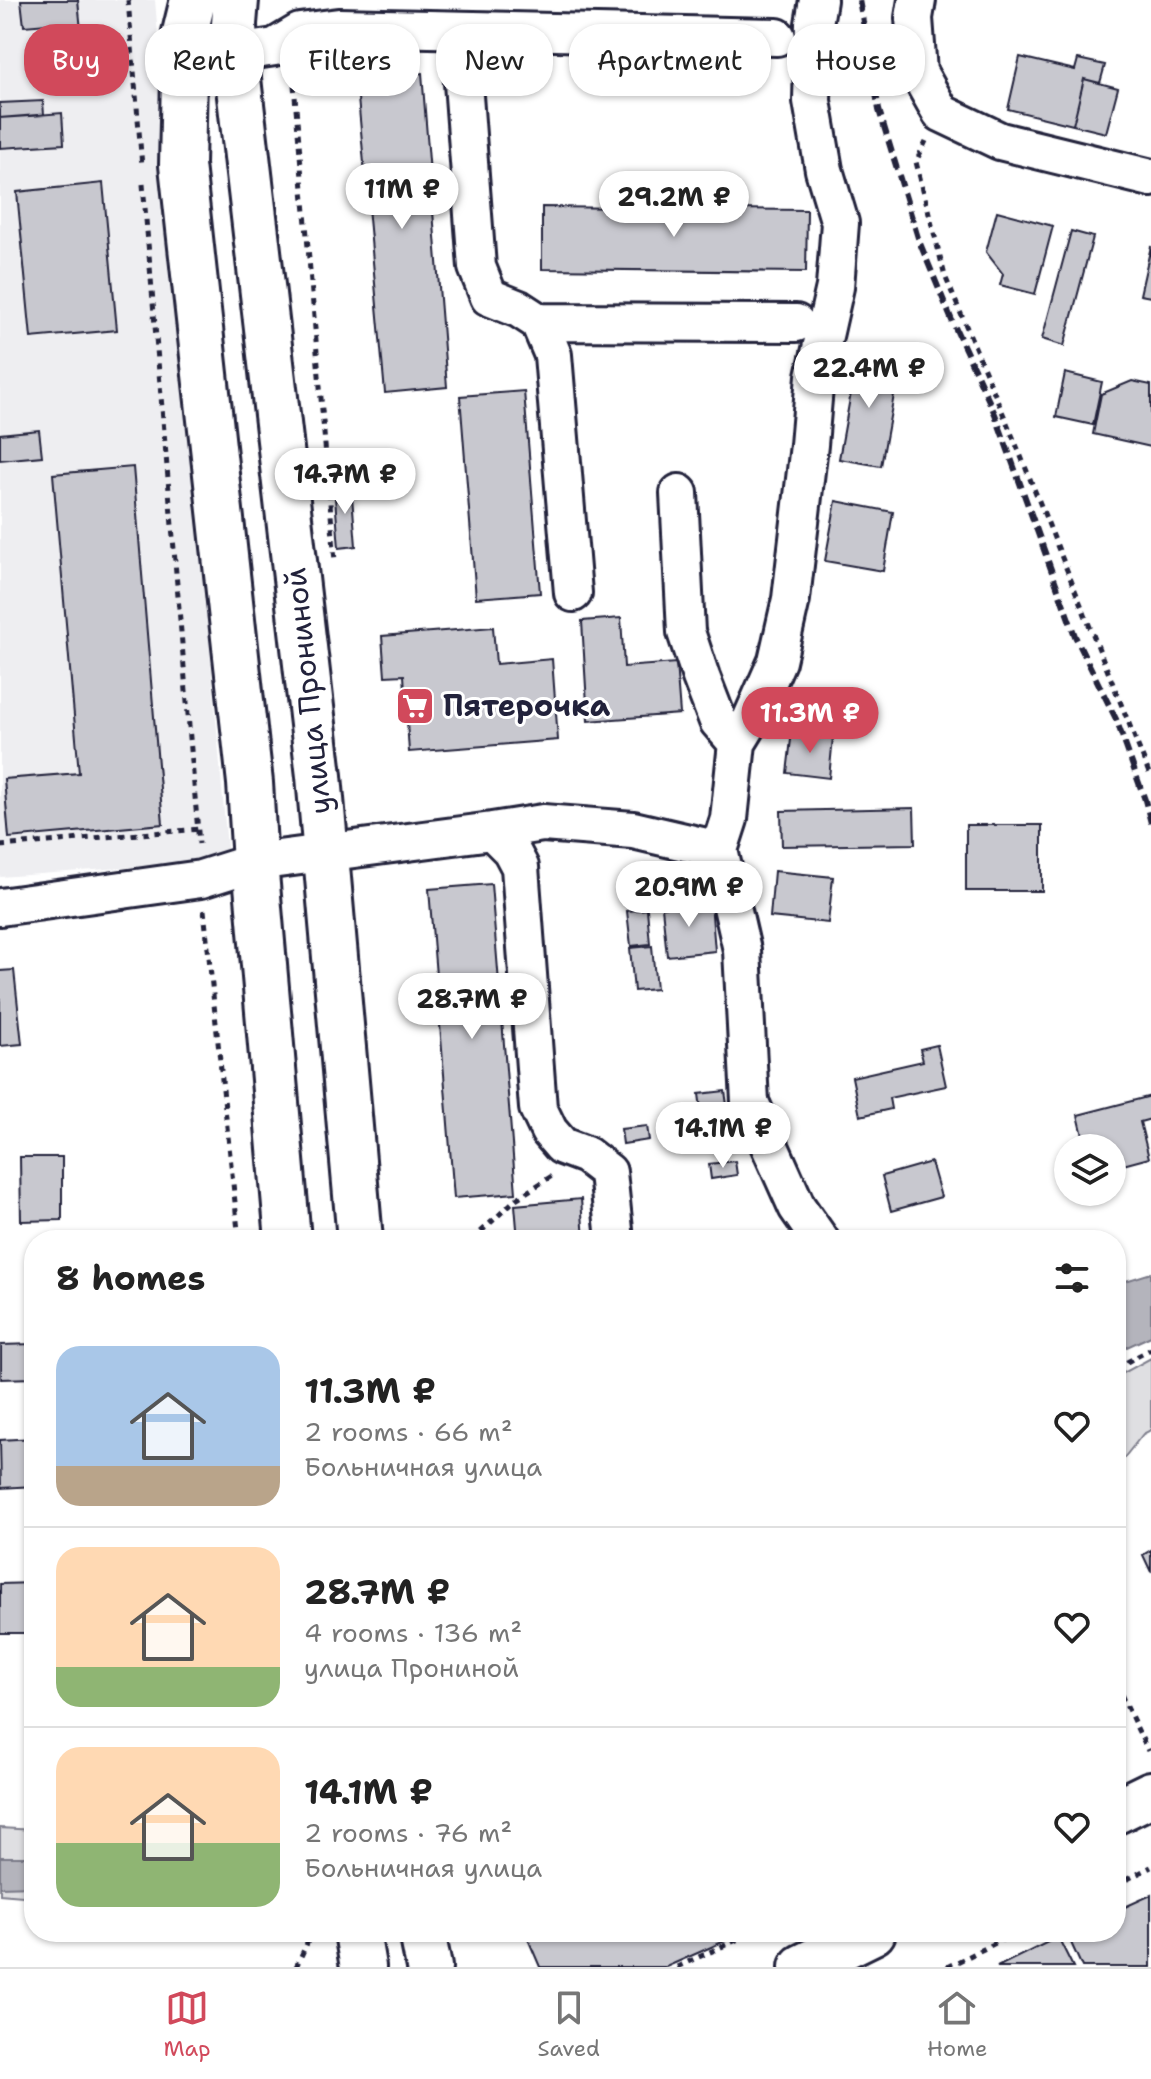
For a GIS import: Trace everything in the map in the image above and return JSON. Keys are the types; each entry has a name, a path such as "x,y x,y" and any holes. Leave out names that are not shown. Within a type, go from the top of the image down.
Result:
{"main road":[{"path":"193,0 185,33 182,165 250,783 287,1230"},
{"name":"улица Прониной","path":"236,0 236,24"},
{"name":"улица Прониной","path":"240,96 319,776 359,1230"},
{"path":"1126,1806 1151,1794"},
{"path":"359,1942 363,1967"},
{"path":"424,1942 429,1967"},
{"path":"802,1967 853,1942"}],"street":[{"path":"814,24 818,0"},
{"path":"917,0 914,18 918,72 941,113 1000,141 1151,178"},
{"path":"264,49 275,47 300,32 339,27 436,29"},
{"path":"553,32 777,37"},
{"path":"464,96 477,267 489,297 519,309 539,322 796,323"},
{"path":"812,96 824,170 840,223 835,287 815,376 791,599 777,661 751,720 737,743 729,819 719,850 742,950 750,1102 797,1207 813,1230"},
{"path":"539,322 553,355 573,593"},
{"path":"679,493 686,632 718,721 737,743"},
{"path":"0,907 201,879 255,862 543,823 633,830 719,850"},
{"path":"492,831 511,850 520,867 538,1108 549,1131 562,1146 586,1155 608,1172 614,1230"}],"path":[{"path":"128,0 201,879 238,1230"},
{"path":"897,96 941,113 916,162 945,276 1151,778"},
{"path":"0,846 199,829"},
{"path":"483,1230 516,1199 586,1155"},
{"path":"1126,1363 1151,1349"},
{"path":"1126,1705 1148,1751"},
{"path":"1126,1880 1151,1867"},
{"path":"296,1967 308,1942"},
{"path":"677,1967 732,1942"},
{"path":"947,1967 998,1942"}],"shaded area":[{"path":"0,0 155,0 157,24 145,24 145,96 163,96 228,860 0,877"},
{"path":"1151,1273 1151,1336 1126,1347 1126,1281"},
{"path":"1151,1358 1151,1430 1143,1434 1126,1455 1126,1372"},
{"path":"0,1828 24,1829 24,1896 0,1894"},
{"path":"0,1857 24,1857 24,1886 0,1887"}],"building":[{"path":"21,0 78,0 80,24 24,26"},
{"path":"1020,57 1075,70 1078,59 1105,65 1100,83 1084,79 1073,125 1008,109"},
{"path":"420,73 447,387 385,393 358,96 420,96"},
{"path":"1084,79 1118,88 1106,133 1073,125"},
{"path":"43,101 44,115 0,118 0,103"},
{"path":"62,113 64,144 0,148 0,118"},
{"path":"103,183 117,330 31,338 17,192"},
{"path":"542,207 807,210 806,272 542,269"},
{"path":"997,211 1053,226 1035,294 1000,285 1003,274 986,252"},
{"path":"1071,231 1093,237 1064,346 1042,339"},
{"path":"1151,246 1151,297 1140,295"},
{"path":"858,354 900,362 881,466 839,459"},
{"path":"1065,373 1102,382 1093,425 1056,417"},
{"path":"1132,381 1151,385 1151,447 1093,434 1101,394"},
{"path":"524,391 540,593 476,598 460,396"},
{"path":"39,430 42,456 0,460 0,434"},
{"path":"133,467 163,824 9,838 4,779 79,773 53,474"},
{"path":"351,484 356,546 339,548 334,485"},
{"path":"836,501 893,512 883,571 825,561"},
{"path":"621,618 624,667 676,663 680,714 588,721 582,621"},
{"path":"493,627 496,664 552,659 558,740 409,752 404,675 385,676 382,636"},
{"path":"792,731 833,737 829,778 787,773"},
{"path":"914,808 915,844 782,846 781,811"},
{"path":"966,825 1042,825 1042,891 966,891"},
{"path":"774,871 833,877 828,923 770,917"},
{"path":"491,884 516,1193 454,1198 429,889"},
{"path":"711,903 715,951 667,956 662,907"},
{"path":"647,909 650,944 631,946 627,911"},
{"path":"652,946 656,989 634,991 630,948"},
{"path":"14,970 22,1044 0,1046 0,971"},
{"path":"937,1045 946,1086 889,1098 891,1109 860,1116 852,1077 923,1061 920,1049"},
{"path":"725,1091 727,1105 701,1109 699,1094"},
{"path":"1151,1096 1151,1119 1140,1122 1149,1158 1126,1164 1126,1134 1083,1134 1078,1115"},
{"path":"647,1126 649,1140 623,1144 621,1129"},
{"path":"20,1157 62,1157 62,1220 21,1221"},
{"path":"735,1161 737,1175 711,1179 709,1164"},
{"path":"931,1162 941,1197 891,1211 882,1176"},
{"path":"581,1199 583,1230 517,1230 515,1205"},
{"path":"24,1344 24,1378 1,1379 1,1345"},
{"path":"24,1439 24,1487 1,1488 0,1440"},
{"path":"1151,1550 1151,1572 1143,1555"},
{"path":"24,1583 24,1633 0,1633 0,1584"},
{"path":"1151,1895 1151,1967 1082,1967 1071,1942 1126,1942 1126,1906"},
{"path":"529,1942 722,1942 666,1967 540,1967"},
{"path":"1048,1942 1060,1942 1073,1967 997,1967"}],"railway":[{"path":"859,0 879,110 919,241 995,414 1075,636 1116,719 1151,823"}],"place":[{"name":"Пятерочка","path":"415,706"}]}
